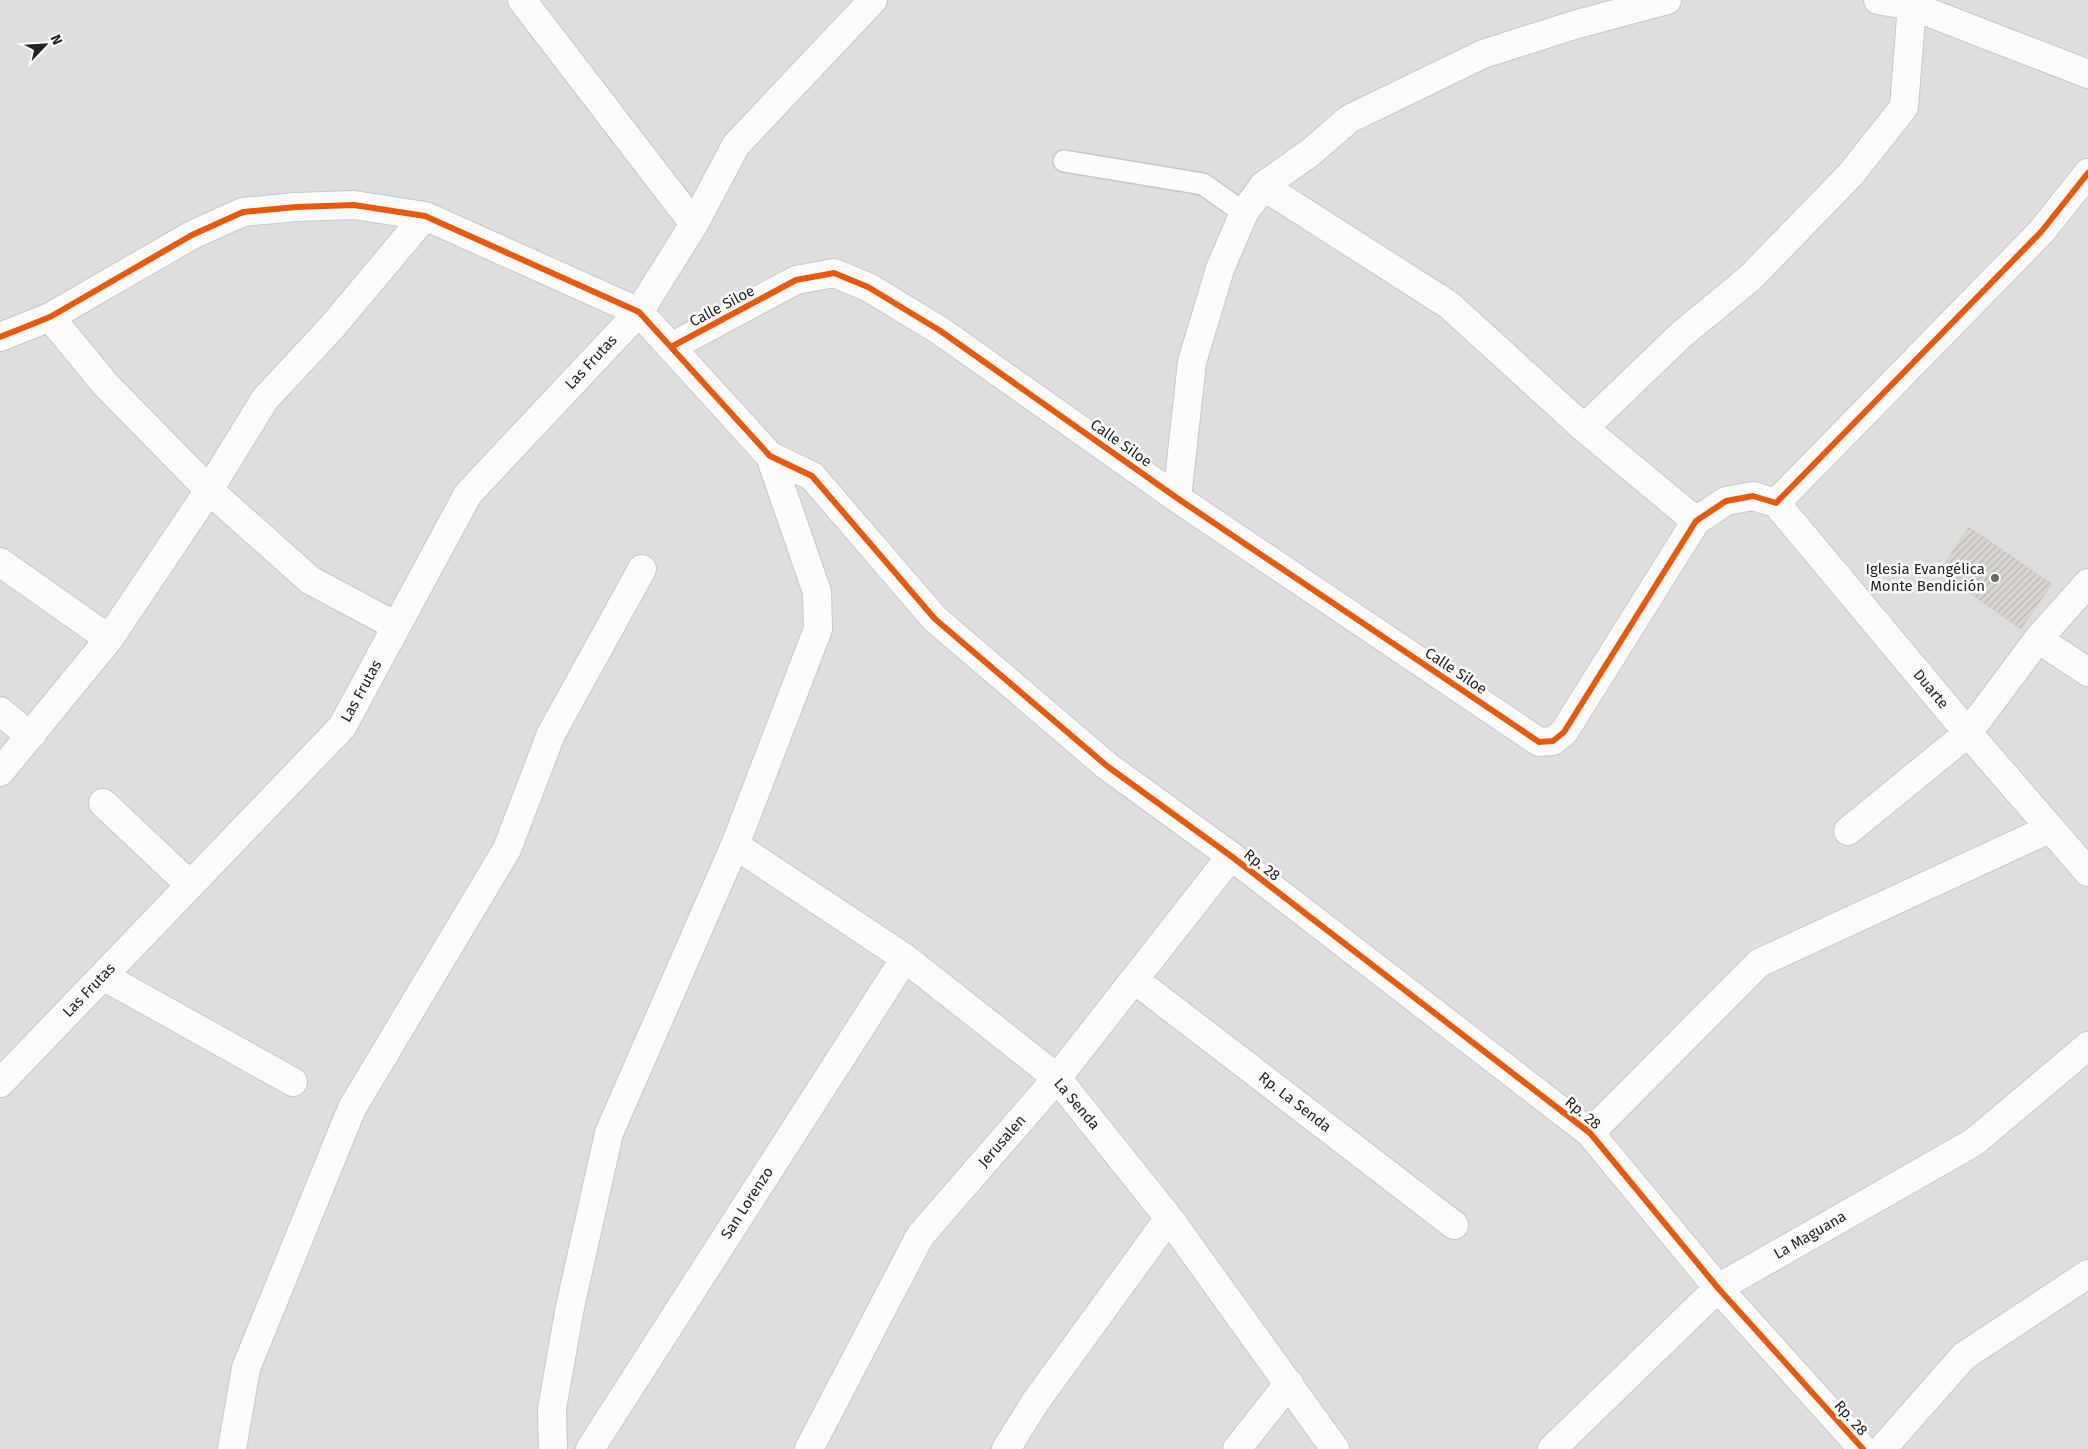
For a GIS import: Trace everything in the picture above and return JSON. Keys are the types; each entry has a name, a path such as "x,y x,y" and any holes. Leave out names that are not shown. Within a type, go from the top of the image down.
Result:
{"street":[{"path":"522,0 694,224"},
{"name":"Las Frutas","path":"0,1083 342,726 468,494 638,312 694,224 736,145 873,0"},
{"path":"1177,498 1192,362 1220,269 1244,213 1263,186 1311,152 1349,119 1483,54 1574,25 1667,0"},
{"path":"1878,0 1912,6 2088,74"},
{"path":"1584,428 1682,334 1750,278 1851,174 1904,107 1912,6"},
{"path":"1263,186 1449,304 1584,428 1696,521 1726,501 1753,496 1776,503 2041,232 2088,173"},
{"path":"0,337 50,317 192,235 243,212 296,207 354,205 425,216 638,312 770,456 817,592 818,630 735,845 609,1133 562,1353 552,1409 553,1449"},
{"path":"0,772 109,639 209,490 265,399 332,327 425,216"},
{"name":"Calle Siloe","path":"671,347 796,280 834,273 868,288 939,330 1177,498 1539,742 1553,741 1564,732 1696,521"},
{"path":"50,317 106,385 209,490 310,580 396,626"},
{"name":"Rp. 28","path":"770,456 812,476 935,619 1107,766 1230,856 1590,1133 1718,1288 1863,1449"},
{"name":"Duarte","path":"1776,503 1968,733 2088,872"},
{"path":"0,562 109,639"},
{"path":"232,1449 246,1368 352,1108 507,849 551,734 642,569"},
{"path":"1848,831 1968,733 2038,639 2088,582"},
{"path":"2038,639 2088,672"},
{"path":"0,711 23,730 33,733"},
{"path":"102,803 190,885"},
{"path":"1590,1133 1759,963 2049,828"},
{"name":"La Senda","path":"735,845 905,958 1057,1078 1169,1218 1335,1449"},
{"name":"Jerusalen","path":"809,1449 920,1236 1057,1078 1230,856"},
{"name":"San Lorenzo","path":"590,1449 905,958"},
{"path":"103,976 293,1082"},
{"name":"Rp. La Senda","path":"1135,980 1454,1225"},
{"name":"La Maguana","path":"1552,1449 1718,1288 1974,1142 2088,1046"},
{"path":"1006,1449 1036,1401 1169,1218"},
{"path":"1882,1449 1964,1356 2088,1274"},
{"path":"1237,1449 1289,1383"}],"lane":[{"path":"1064,161 1202,184 1244,213"}],"shaded area":[{"path":"0,0 2088,0 2088,1449 0,1449"}],"building":[{"name":"Iglesia Evangélica Monte Bendición","path":"1969,527 2052,584 2021,629 1939,572"}],"cycle path":[{"path":"671,347 796,280 834,273 868,287 939,330 1177,498 1539,742 1553,741 1564,732 1696,521 1726,501 1753,496 1776,503 2041,232 2088,173"},
{"path":"0,337 50,317 192,235 243,212 296,207 354,205 425,216 639,312 770,456 812,476 935,619 1107,766 1231,856 1590,1133 1718,1288 1863,1449"}],"place":[{"name":"Iglesia Evangélica Monte Bendición","path":"1995,578"}]}
